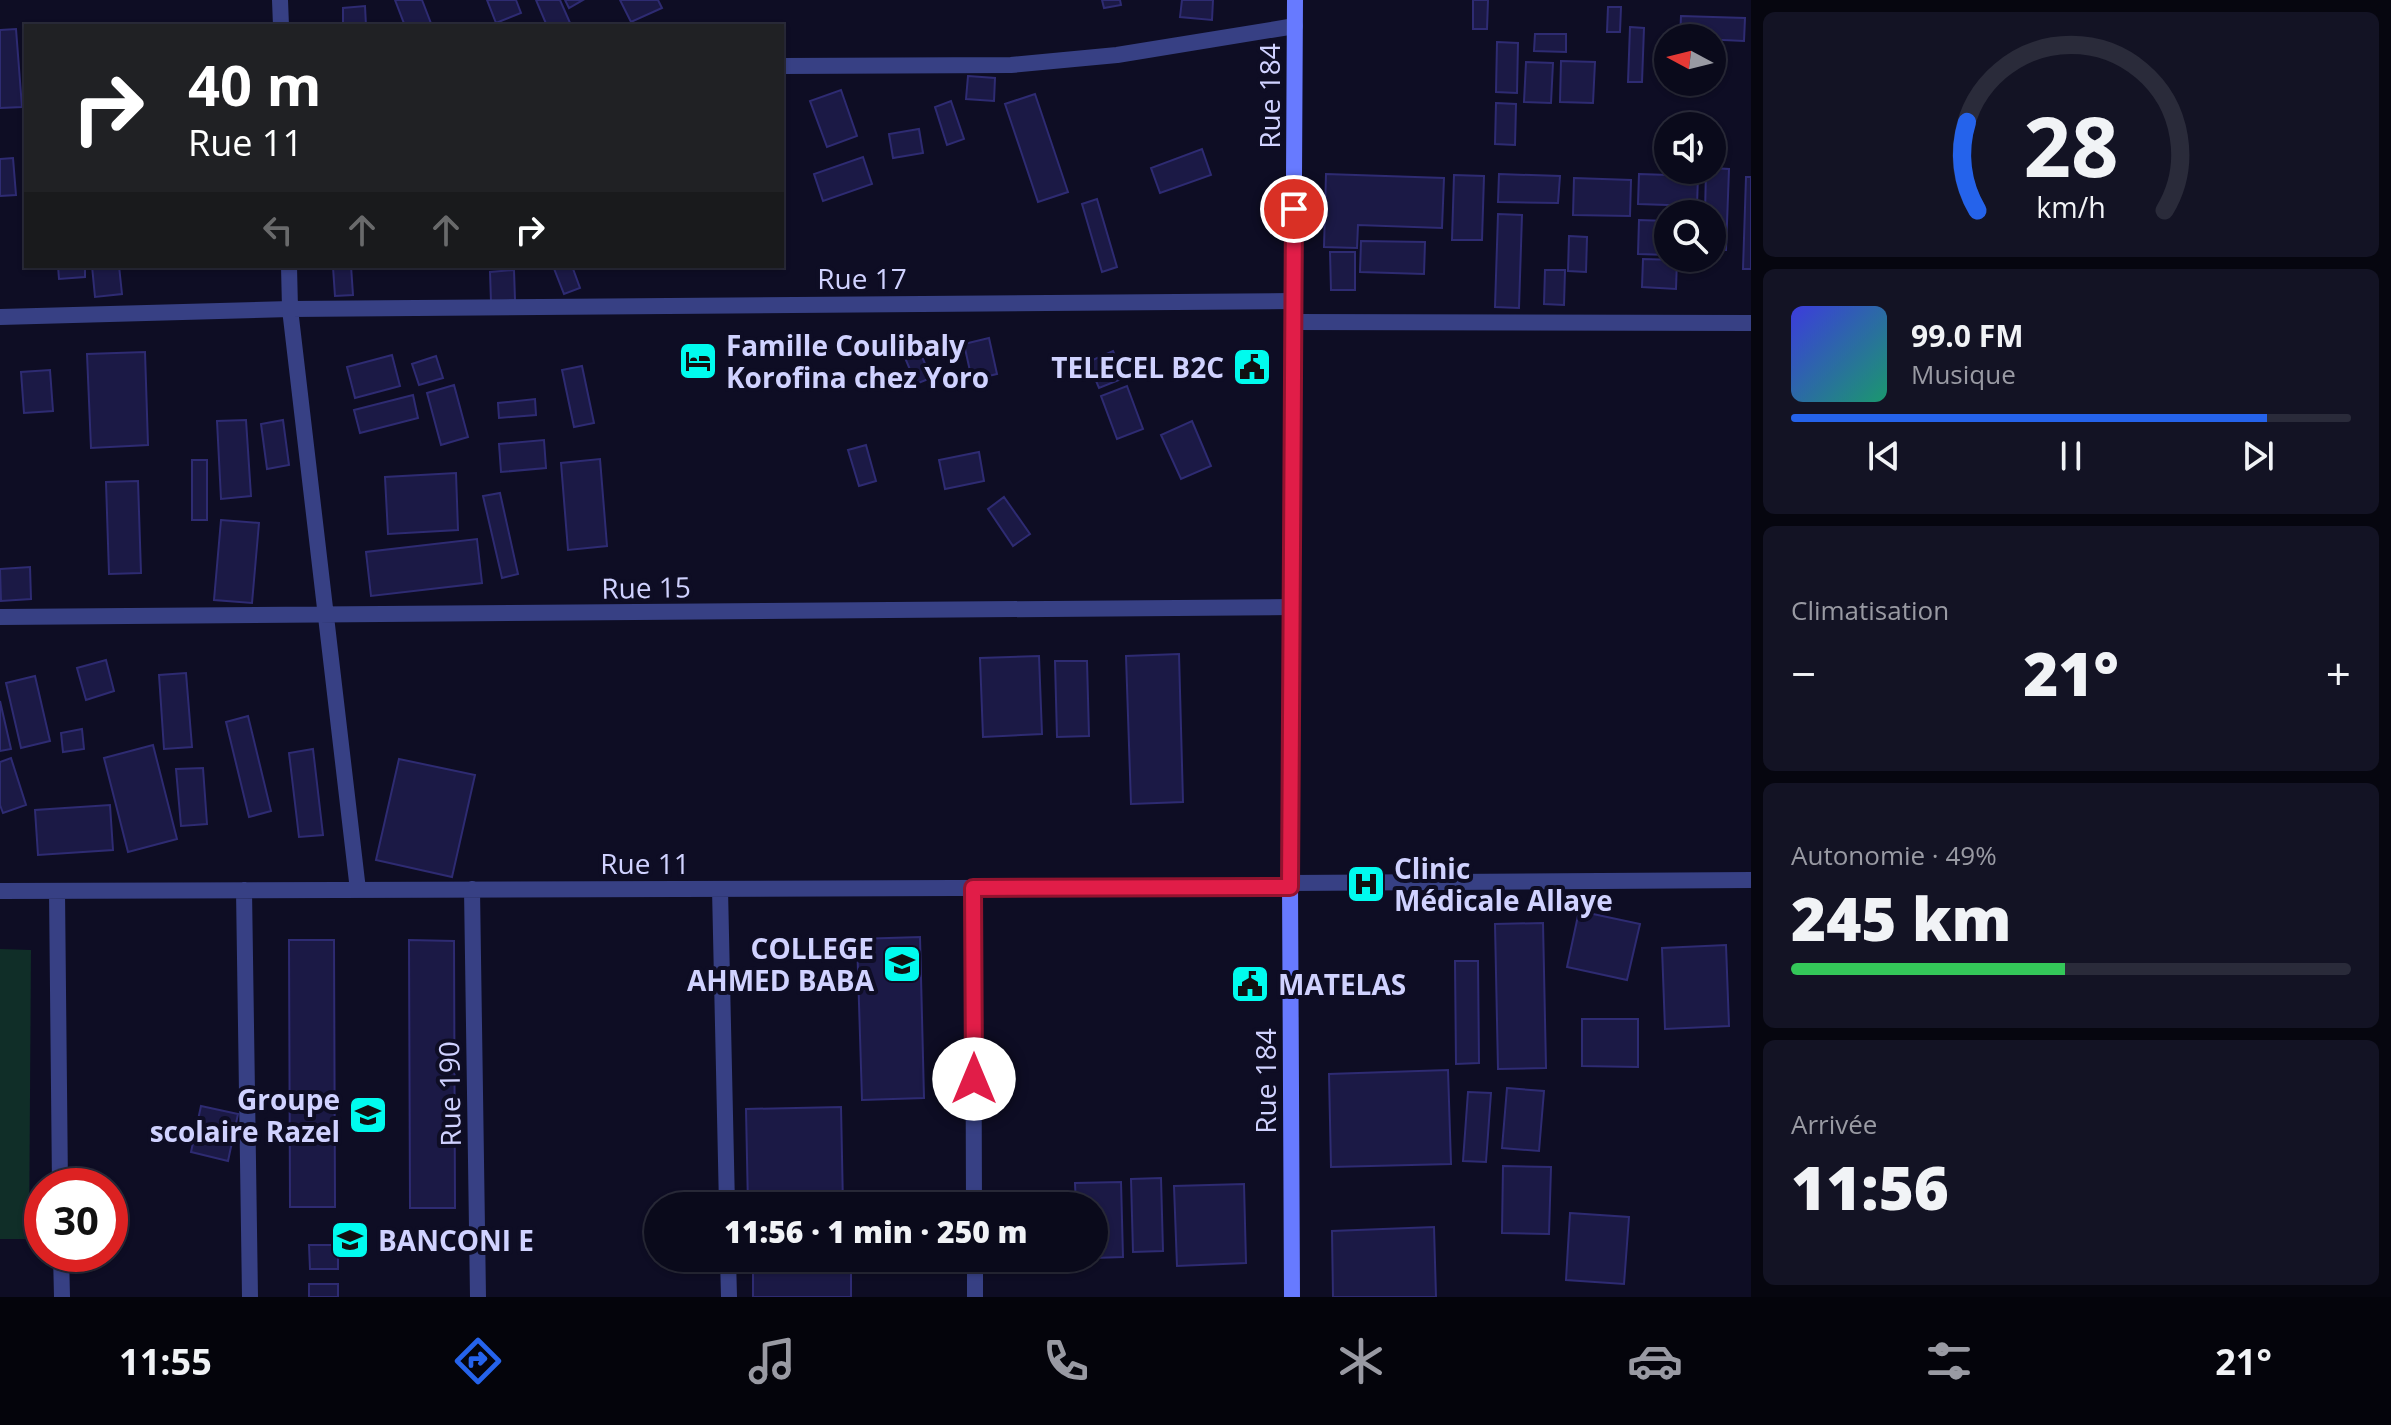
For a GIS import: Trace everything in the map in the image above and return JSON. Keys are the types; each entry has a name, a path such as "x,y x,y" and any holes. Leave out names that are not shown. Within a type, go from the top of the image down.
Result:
{"street":[{"path":"280,0 281,24"},
{"name":"Rue 184","path":"1292,1297 1290,885 1295,0"},
{"path":"784,66 1011,65 1117,55 1295,26"},
{"path":"289,268 290,309 358,890"},
{"name":"Rue 17","path":"0,317 290,309 1293,301"},
{"path":"1293,322 1751,323"},
{"name":"Rue 15","path":"0,617 1292,607"},
{"name":"Rue 11","path":"0,891 973,888 1751,880"},
{"path":"973,888 974,1192"},
{"name":"Rue 190","path":"472,889 478,1297"},
{"path":"720,889 727,1192"},
{"path":"244,890 250,1297"},
{"path":"57,891 60,1168"},
{"path":"61,1272 62,1297"},
{"path":"728,1272 729,1297"},
{"path":"975,1272 975,1297"}],"green space":[{"path":"0,949 31,950 29,1168 24,1168 24,1239 0,1239"}],"building":[{"path":"395,0 422,0 431,24 404,24"},
{"path":"487,0 516,0 521,13 496,23"},
{"path":"536,0 560,0 571,24 546,24"},
{"path":"565,0 583,0 569,8"},
{"path":"620,0 658,0 662,8 631,22"},
{"path":"1102,0 1120,0 1121,5 1104,8"},
{"path":"1182,0 1213,0 1212,20 1180,17"},
{"path":"1473,0 1488,0 1487,29 1473,29"},
{"path":"365,6 366,24 343,24 343,8"},
{"path":"1608,7 1621,7 1620,32 1607,32"},
{"path":"1681,16 1745,18 1744,41 1726,40 1726,24 1681,24"},
{"path":"1630,27 1644,28 1642,82 1628,82"},
{"path":"16,29 22,107 0,108 0,30"},
{"path":"1535,34 1566,34 1566,52 1534,51"},
{"path":"1497,42 1518,43 1517,93 1496,92"},
{"path":"1561,61 1595,62 1593,103 1560,102"},
{"path":"1526,62 1553,63 1551,103 1524,102"},
{"path":"968,76 995,78 994,101 966,99"},
{"path":"841,90 857,136 827,147 810,101"},
{"path":"1035,94 1068,192 1038,202 1005,104"},
{"path":"951,101 964,139 947,145 935,107"},
{"path":"1496,103 1516,104 1515,145 1495,144"},
{"path":"919,129 923,153 893,158 889,134"},
{"path":"1202,149 1211,175 1160,193 1151,168"},
{"path":"863,157 872,184 823,201 814,174"},
{"path":"13,158 16,195 0,196 0,159"},
{"path":"1726,169 1729,169 1726,250 1726,200 1705,200 1706,184 1726,184"},
{"path":"1326,174 1444,178 1442,228 1358,225 1357,248 1324,247"},
{"path":"1499,174 1560,176 1558,203 1498,202"},
{"path":"1639,174 1654,175 1654,184 1698,184 1697,200 1654,200 1654,205 1638,204"},
{"path":"1454,175 1484,176 1482,240 1452,240"},
{"path":"1746,177 1751,177 1751,269 1743,269"},
{"path":"1574,178 1631,180 1630,216 1573,215"},
{"path":"1097,199 1117,267 1102,272 1082,204"},
{"path":"1498,214 1522,215 1519,308 1495,307"},
{"path":"1639,220 1654,221 1654,255 1638,254"},
{"path":"1569,236 1587,237 1586,272 1568,271"},
{"path":"1361,241 1425,242 1424,274 1360,272"},
{"path":"1330,252 1355,252 1355,290 1331,290"},
{"path":"1643,259 1654,259 1654,272 1677,272 1676,289 1642,287"},
{"path":"58,268 85,268 85,277 59,279"},
{"path":"92,268 119,268 122,294 95,297"},
{"path":"333,268 351,268 353,295 335,296"},
{"path":"554,268 573,268 580,288 564,294"},
{"path":"514,270 515,300 491,302 490,272"},
{"path":"1545,270 1565,270 1564,305 1544,304"},
{"path":"989,338 997,374 972,380 964,344"},
{"path":"918,347 931,378 916,384 903,353"},
{"path":"1113,351 1124,378 1099,388 1088,362"},
{"path":"145,352 148,445 91,448 87,354"},
{"path":"392,355 400,386 355,398 347,367"},
{"path":"436,356 443,378 419,385 412,364"},
{"path":"582,366 594,423 574,427 562,370"},
{"path":"50,370 53,411 24,413 21,372"},
{"path":"454,385 468,437 441,445 427,393"},
{"path":"1127,386 1143,429 1117,439 1101,396"},
{"path":"413,395 418,418 360,433 354,410"},
{"path":"535,399 536,415 499,418 498,403"},
{"path":"246,420 251,496 221,499 217,421"},
{"path":"283,420 289,465 267,469 261,424"},
{"path":"1192,421 1211,466 1181,479 1161,435"},
{"path":"544,440 546,468 501,472 499,444"},
{"path":"866,445 876,481 859,486 848,450"},
{"path":"979,452 984,481 945,489 939,460"},
{"path":"600,459 607,546 568,550 561,463"},
{"path":"192,460 207,460 207,520 192,520"},
{"path":"456,473 458,530 388,534 385,477"},
{"path":"138,481 141,573 109,574 106,482"},
{"path":"500,493 518,574 502,578 483,496"},
{"path":"1004,497 1030,534 1013,546 988,509"},
{"path":"221,520 259,523 252,603 214,600"},
{"path":"477,539 482,583 371,596 366,552"},
{"path":"30,567 31,599 1,601 0,569"},
{"path":"1179,654 1183,802 1131,804 1126,656"},
{"path":"1039,656 1042,734 983,737 980,658"},
{"path":"106,660 114,691 86,700 77,668"},
{"path":"1055,661 1087,661 1089,736 1057,737"},
{"path":"186,673 192,747 164,749 159,675"},
{"path":"35,676 50,741 21,748 6,683"},
{"path":"0,701 11,749 0,751"},
{"path":"248,716 271,811 249,817 226,722"},
{"path":"82,729 84,749 63,752 61,733"},
{"path":"153,745 177,839 128,852 104,758"},
{"path":"313,749 323,835 299,837 289,753"},
{"path":"11,758 26,805 3,813 0,805 0,762"},
{"path":"399,759 475,775 452,877 376,860"},
{"path":"203,768 207,824 181,826 176,769"},
{"path":"110,805 113,850 38,855 35,810"},
{"path":"1579,911 1640,924 1627,980 1567,967"},
{"path":"1543,923 1546,1068 1498,1069 1495,924"},
{"path":"920,937 924,1098 862,1100 857,939"},
{"path":"289,940 334,940 335,1207 290,1207"},
{"path":"409,940 454,941 455,1208 410,1208"},
{"path":"1726,945 1729,1026 1665,1029 1662,948"},
{"path":"1455,961 1478,961 1479,1063 1456,1064"},
{"path":"1582,1019 1638,1019 1638,1067 1582,1066"},
{"path":"1448,1070 1451,1164 1331,1167 1329,1074"},
{"path":"1507,1088 1544,1091 1539,1151 1502,1148"},
{"path":"1468,1092 1491,1093 1486,1162 1463,1161"},
{"path":"201,1106 238,1114 228,1161 191,1152"},
{"path":"841,1107 843,1192 748,1192 746,1109"},
{"path":"1503,1166 1551,1167 1549,1234 1502,1233"},
{"path":"1161,1178 1163,1251 1133,1252 1131,1179"},
{"path":"1121,1182 1123,1257 1108,1258 1108,1192 1075,1192 1075,1183"},
{"path":"1244,1184 1246,1263 1177,1266 1174,1186"},
{"path":"1570,1213 1629,1217 1624,1284 1566,1280"},
{"path":"1434,1227 1436,1297 1333,1297 1332,1231"},
{"path":"309,1245 338,1245 338,1269 310,1269"},
{"path":"753,1272 851,1272 851,1297 753,1297"},
{"path":"309,1284 338,1284 338,1297 309,1297"}],"place":[{"name":"Famille Coulibaly Korofina chez Yoro","path":"698,361"},
{"name":"TELECEL B2C","path":"1252,367"},
{"name":"Clinic Médicale Allaye","path":"1366,884"},
{"name":"COLLEGE AHMED BABA","path":"902,964"},
{"name":"MATELAS","path":"1250,984"},
{"name":"Groupe scolaire Razel","path":"368,1115"},
{"name":"BANCONI E","path":"350,1240"}],"route":[{"path":"974,1079 973,888 1290,887 1294,209"}]}
